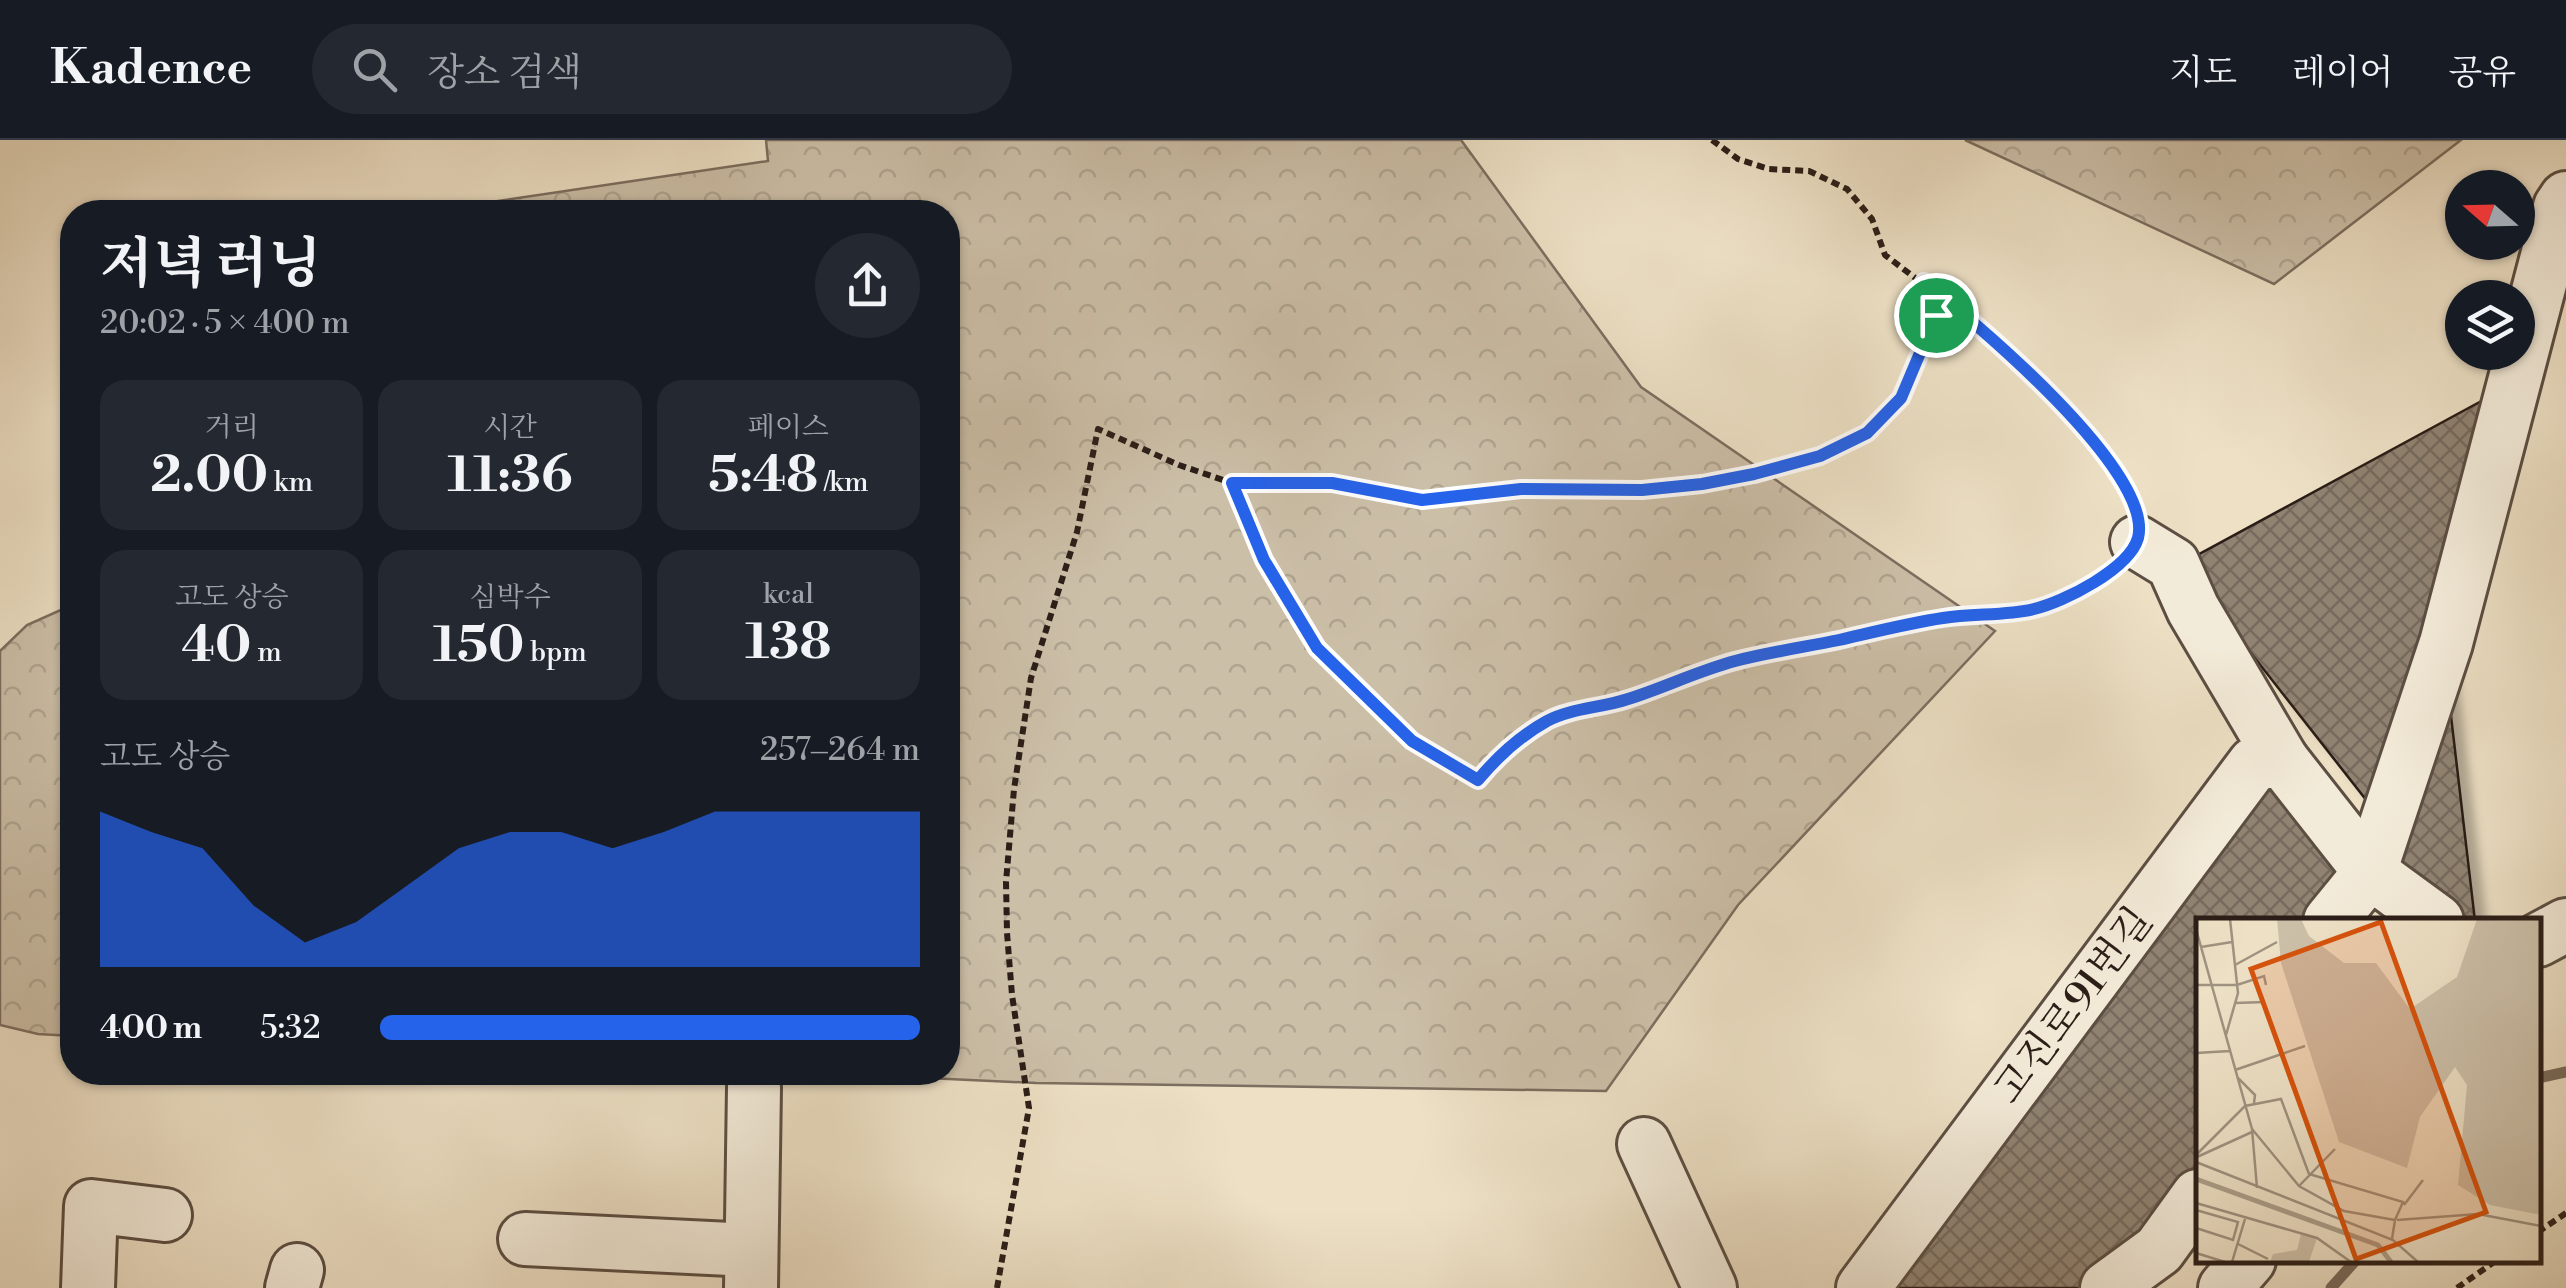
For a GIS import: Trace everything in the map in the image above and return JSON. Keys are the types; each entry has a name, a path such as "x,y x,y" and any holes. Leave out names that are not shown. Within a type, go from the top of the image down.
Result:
{"street":[{"path":"2332,918 2370,872 2446,643 2560,208 2566,198"},
{"path":"2137,542 2173,564 2193,609 2282,760 2370,872 2434,918"},
{"name":"고진로91번길","path":"1864,1288 2254,764 2282,760"},
{"path":"2541,938 2566,926"},
{"path":"526,1239 751,1269 754,1087"},
{"path":"1644,1144 1710,1288"},
{"path":"2107,1288 2158,1250 2196,1199"},
{"path":"88,1288 91,1206 165,1215"},
{"path":"2225,1288 2246,1263"}],"path":[{"path":"1232,483 1264,560 1317,648 1412,741 1478,780 1528,732 1552,718 1623,701 1733,662 1945,618 2038,608 2102,578 2137,542 2140,524 2122,480 2089,436 1980,326 1885,254 1872,219 1847,189 1808,171 1769,169 1738,160 1712,140"},
{"path":"997,1288 1029,1108 1007,934 1006,882 1014,790 1031,678 1077,532 1098,429 1179,465 1232,483 1332,483 1422,500 1521,489 1642,490 1702,484 1820,456 1867,433 1901,398 1936,315 1924,282"},
{"path":"2541,1230 2566,1212"},
{"path":"2457,1288 2493,1263"}],"green space":[{"path":"766,140 1461,140 1641,387 1995,631 1738,905 1606,1091 960,1079 960,200 505,200 768,161"},
{"path":"1965,140 2461,140 2274,284"},
{"path":"60,610 60,1035 0,1025 0,651 27,625"}],"building":[{"path":"2511,385 2378,815 2181,564"},
{"path":"2444,656 2475,918 2449,918 2377,866"},
{"path":"2280,763 2353,885 2331,918 2196,918 2196,1196 2104,1288 1865,1288"}],"waterway":[{"path":"2541,1077 2566,1072"},
{"path":"2331,1288 2353,1263"}],"route":[{"path":"1924,282 1980,326 2089,436 2133,499 2140,524 2137,542 2126,556 2102,578 2038,608 1945,618 1733,662 1623,701 1552,718 1528,732 1478,780 1412,741 1317,648 1264,560 1232,483 1332,483 1422,500 1521,489 1642,490 1754,474 1820,456 1867,433 1901,398 1936,315 1924,282"}]}
